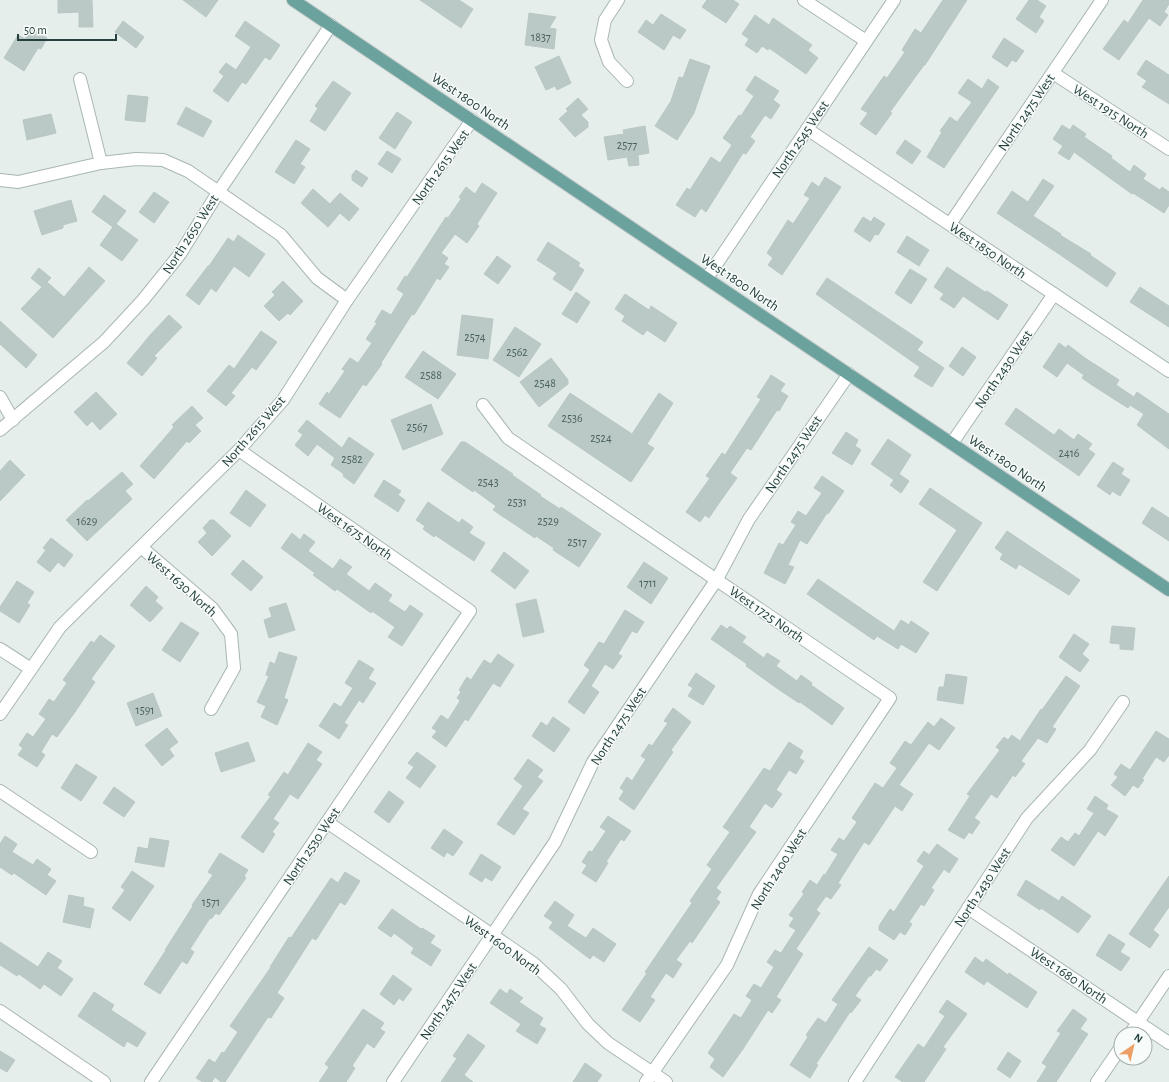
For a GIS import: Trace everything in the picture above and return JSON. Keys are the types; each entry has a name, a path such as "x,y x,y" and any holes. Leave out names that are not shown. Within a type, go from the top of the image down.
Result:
{"main road":[{"name":"West 1800 North","path":"293,0 1169,590"}],"street":[{"path":"618,0 605,20 601,40 608,62 627,81"},
{"path":"804,0 866,41"},
{"name":"North 2545 West","path":"707,278 894,0"},
{"name":"North 2475 West","path":"950,224 1102,0"},
{"name":"North 2650 West","path":"0,430 104,342 144,300 180,254 218,191 331,25"},
{"name":"West 1915 North","path":"1053,73 1169,149"},
{"path":"80,79 101,163"},
{"name":"North 2615 West","path":"0,714 60,627 239,450 283,400 347,300 472,120"},
{"name":"West 1850 North","path":"807,129 1169,371"},
{"path":"0,180 18,182 101,163 136,159 162,160 188,171 281,235 317,278 347,300"},
{"name":"North 2430 West","path":"952,443 1054,294"},
{"name":"North 2475 West","path":"393,1082 555,842 594,762 717,579 749,519 849,374"},
{"path":"0,397 13,420"},
{"name":"West 1725 North","path":"483,405 508,438 644,529 890,698"},
{"name":"West 1675 North","path":"239,450 470,611"},
{"name":"West 1630 North","path":"141,547 212,608 231,634 234,668 211,709"},
{"name":"North 2530 West","path":"151,1082 470,611"},
{"path":"0,648 31,669"},
{"name":"North 2400 West","path":"649,1077 727,965 759,894 890,698"},
{"name":"North 2430 West","path":"855,1082 1027,818 1090,750 1123,702"},
{"path":"0,791 91,852"},
{"name":"West 1600 North","path":"327,822 533,963 561,988 588,1024 608,1043 649,1077 666,1082"},
{"name":"West 1680 North","path":"968,908 1169,1043"},
{"path":"1135,1026 1169,976"},
{"path":"0,1011 104,1082"},
{"path":"1097,1082 1113,1059"}],"building":[{"path":"58,0 92,0 93,27 79,27 79,12 58,13"},
{"path":"183,0 218,0 206,17"},
{"path":"420,0 459,0 473,9 461,28"},
{"path":"707,0 733,0 739,4 726,23 702,7"},
{"path":"943,0 967,0 925,65 890,112 892,113 876,135 860,124 868,113 861,109 884,76 887,78 905,52 902,50 915,29 921,33"},
{"path":"1029,0 1037,0 1046,6 1039,17 1044,21 1036,33 1016,19"},
{"path":"1143,0 1169,0 1169,4 1164,12 1168,15 1160,26 1149,18 1119,60 1103,49 1124,20 1128,23"},
{"path":"529,13 556,17 549,28 556,29 554,49 525,45"},
{"path":"661,14 686,30 680,39 673,35 664,50 638,32 646,20 653,25"},
{"path":"755,15 769,25 773,18 812,45 808,50 818,58 806,74 769,48 768,50 762,46 757,53 745,45 749,39 742,34"},
{"path":"123,21 144,37 136,48 115,32"},
{"path":"245,21 280,45 270,60 265,57 246,84 242,82 228,102 213,91 224,76 219,72 226,63 236,70 251,47 235,36"},
{"path":"31,28 47,38 41,49 38,48 24,71 4,58 18,35 25,39"},
{"path":"1004,38 1024,51 1016,62 1012,60 1007,67 992,57"},
{"path":"559,56 571,83 557,90 555,86 546,90 535,67"},
{"path":"690,59 710,66 694,113 677,140 655,126 671,101 679,77 683,78"},
{"path":"1146,60 1169,75 1169,104 1142,87 1147,81 1137,74"},
{"path":"755,76 779,91 773,100 780,105 771,119 765,115 750,137 755,141 746,154 743,153 706,212 701,208 695,217 676,205 687,188 690,190 711,157 720,163 732,145 723,138 739,115 741,116 754,96 746,90"},
{"path":"968,79 982,89 988,79 999,87 944,168 927,157 942,132 940,131 950,117 957,122 972,102 958,93"},
{"path":"333,81 351,93 325,131 310,121 318,108 315,106"},
{"path":"128,95 148,97 145,122 125,120"},
{"path":"578,98 588,109 581,115 588,122 588,127 575,137 559,119 568,111 566,109"},
{"path":"186,107 212,121 203,137 177,124"},
{"path":"397,112 412,122 395,149 379,138"},
{"path":"51,114 56,133 27,140 23,120"},
{"path":"1062,125 1070,130 1073,125 1086,134 1084,137 1112,156 1111,158 1130,172 1134,165 1146,174 1143,179 1160,190 1162,187 1169,192 1169,205 1164,213 1133,193 1132,194 1074,152 1069,160 1058,153 1063,146 1053,139"},
{"path":"645,126 649,153 638,155 639,165 629,166 627,157 608,160 604,137 624,134 623,130"},
{"path":"296,140 310,149 300,164 305,167 294,184 275,172"},
{"path":"905,140 921,151 912,164 896,153"},
{"path":"387,151 401,159 392,173 378,164"},
{"path":"356,170 368,178 362,187 352,180 352,175"},
{"path":"825,177 841,187 782,275 768,265 773,258 767,253 788,220 793,224 810,198 804,195 812,182 819,187"},
{"path":"1043,179 1054,186 1033,216 1091,254 1090,255 1116,273 1107,287 997,213 1012,191 1028,202"},
{"path":"482,183 497,193 477,224 479,226 467,243 455,234 441,253 448,258 444,264 449,267 440,280 437,278 414,315 412,314 381,363 382,364 366,386 363,384 340,418 319,404 327,392 329,394 345,371 342,369 350,358 358,363 372,343 366,339 377,323 375,322 382,310 391,315 404,294 397,289 405,276 407,277 446,217 448,218 461,199 459,197 466,187 475,194"},
{"path":"313,189 330,204 340,193 359,209 349,221 340,213 328,227 301,203"},
{"path":"154,192 169,202 154,223 139,212"},
{"path":"104,195 126,211 116,224 138,240 122,261 100,245 113,227 92,212"},
{"path":"71,200 77,221 63,225 63,228 42,235 34,211"},
{"path":"863,217 871,222 874,217 885,224 878,235 875,234 870,242 854,231"},
{"path":"238,235 265,254 249,277 234,266 216,292 211,288 199,305 186,295 209,266 228,238 234,242"},
{"path":"907,236 929,250 919,266 897,252"},
{"path":"548,242 580,263 578,266 584,270 571,291 553,279 557,273 537,260"},
{"path":"497,256 511,266 498,284 484,274"},
{"path":"89,267 105,281 53,338 21,309 42,287 31,278 39,268 51,278 47,282 64,297"},
{"path":"947,267 1008,305 998,320 963,296 954,308 940,299 944,294 934,287"},
{"path":"910,269 927,279 911,304 895,293"},
{"path":"827,278 923,342 917,350 944,368 932,387 914,376 920,367 816,294"},
{"path":"283,281 303,301 290,315 288,313 279,321 264,306 275,295 272,292"},
{"path":"1140,287 1169,306 1169,327 1130,302"},
{"path":"576,292 590,302 577,323 562,314"},
{"path":"625,294 649,310 651,306 677,323 665,342 647,330 643,335 622,321 625,316 615,309"},
{"path":"169,315 182,327 154,356 157,358 142,376 127,363"},
{"path":"462,315 493,319 488,359 457,355"},
{"path":"0,321 37,355 26,368 0,344"},
{"path":"515,327 541,344 519,377 493,360"},
{"path":"261,331 277,342 256,370 252,367 231,393 235,396 226,406 207,391 229,365 234,369"},
{"path":"1059,343 1066,348 1068,345 1119,380 1116,385 1134,397 1137,392 1169,414 1169,449 1137,425 1144,414 1130,405 1128,408 1092,385 1082,378 1084,375 1067,363 1057,377 1043,367"},
{"path":"962,347 976,357 963,376 949,366"},
{"path":"423,351 456,374 438,399 405,377"},
{"path":"551,358 568,380 568,384 539,407 520,382"},
{"path":"771,375 785,384 780,391 788,396 751,450 747,448 730,473 737,478 709,518 705,515 700,522 686,512 710,478 706,476 722,453 725,455 761,399 757,397"},
{"path":"96,392 117,414 100,430 92,421 87,426 74,412"},
{"path":"570,393 632,434 659,393 673,403 647,444 654,448 631,482 548,426"},
{"path":"431,404 443,434 403,450 391,420"},
{"path":"192,406 203,418 195,425 201,431 189,443 187,441 154,479 140,466 174,427 172,425"},
{"path":"1016,408 1054,435 1059,429 1074,440 1078,434 1092,444 1088,449 1095,454 1079,476 1005,424"},
{"path":"307,420 342,448 349,437 374,454 354,484 343,476 344,474 331,465 335,458 317,444 308,456 295,445 303,435 298,431"},
{"path":"846,432 858,440 855,446 861,450 852,465 832,453"},
{"path":"888,439 911,455 899,474 909,481 901,493 890,485 894,480 871,464"},
{"path":"461,442 465,442 513,474 512,475 541,495 540,496 560,509 561,507 601,534 579,567 553,550 554,548 536,536 535,538 493,510 496,506 474,490 473,492 441,470"},
{"path":"10,460 25,475 0,501 0,471"},
{"path":"1113,462 1124,469 1121,474 1130,480 1120,496 1112,491 1110,495 1097,486"},
{"path":"122,472 133,484 125,491 132,499 87,541 66,520 87,500 88,501"},
{"path":"822,476 844,491 828,514 827,513 807,544 800,540 788,565 794,567 785,584 764,573 779,543 783,545 796,525 791,522 798,511 806,516 822,493 814,488"},
{"path":"384,480 401,491 398,495 405,500 398,512 374,496"},
{"path":"930,488 982,523 937,591 923,582 957,530 919,504"},
{"path":"246,490 266,505 250,527 230,513"},
{"path":"428,502 459,523 462,519 473,527 469,533 485,543 474,561 435,535 434,537 423,529 425,526 416,520"},
{"path":"1152,507 1169,518 1169,541 1142,523"},
{"path":"210,520 214,520 231,536 212,556 198,542 207,533 203,528"},
{"path":"1007,531 1080,580 1069,595 1019,564 1016,569 1000,559 1003,554 995,548"},
{"path":"292,533 300,540 304,534 315,542 308,551 333,569 340,559 352,567 346,574 369,591 375,583 392,595 388,601 405,612 410,605 423,614 402,646 388,637 395,627 372,611 371,613 337,589 335,591 313,575 315,573 281,548"},
{"path":"51,538 73,555 64,567 58,562 50,572 37,562 46,550 43,548"},
{"path":"504,552 529,571 515,589 491,571"},
{"path":"243,560 263,577 251,591 231,574"},
{"path":"644,562 668,578 651,604 627,587"},
{"path":"818,579 894,631 901,620 909,625 911,621 929,633 916,653 901,644 898,649 877,636 874,640 807,594"},
{"path":"17,581 34,592 27,603 30,605 19,623 0,611 0,607"},
{"path":"146,586 158,597 155,601 163,608 150,622 130,605"},
{"path":"536,599 544,632 523,637 516,604"},
{"path":"286,603 295,630 269,638 264,620 272,617 269,608"},
{"path":"625,610 644,622 637,633 632,631 618,654 622,656 613,669 605,664 591,686 599,692 584,714 568,702 590,670 584,665 599,642 604,644"},
{"path":"181,622 199,633 180,662 162,650"},
{"path":"721,625 727,629 730,626 746,637 742,642 764,658 767,653 780,661 776,666 797,681 801,675 812,683 811,685 844,708 832,725 800,702 799,703 778,689 746,666 747,664 711,639"},
{"path":"1112,626 1135,628 1133,650 1120,649 1120,644 1110,643"},
{"path":"1074,634 1089,644 1082,654 1089,660 1080,672 1059,657"},
{"path":"100,635 115,646 91,679 95,682 75,712 57,737 52,734 41,752 45,755 37,767 18,755 23,748 19,745 27,733 33,737 46,719 39,714 49,699 54,702 67,683 63,680 91,641 94,643"},
{"path":"279,652 297,657 284,698 288,700 277,725 261,717 266,706 257,702 269,676 266,675 270,662 275,664"},
{"path":"498,654 514,665 500,687 493,683 468,721 465,719 446,747 432,737 437,731 432,728 441,715 448,720 460,701 457,698 461,692 459,690 467,677 471,680 484,660 491,664"},
{"path":"359,660 374,669 368,679 376,683 363,703 359,700 344,723 348,725 339,739 319,726 334,703 341,707 353,688 345,683"},
{"path":"696,673 715,686 703,705 688,696 693,688 688,685"},
{"path":"946,674 967,677 963,704 937,700 939,687 944,687"},
{"path":"1066,676 1080,686 1052,727 1056,729 1047,743 1038,738 1021,761 1025,764 1015,777 1013,775 997,798 991,794 974,818 980,822 972,834 969,832 964,839 948,830 970,796 967,794 1000,750 996,747 1004,737 1008,740 1012,735 1020,741 1041,709 1042,710"},
{"path":"153,693 162,716 136,726 127,703"},
{"path":"673,708 691,722 671,750 673,752 634,810 619,799 624,791 620,788 627,777 632,781 646,759 641,756 649,744 652,746 668,723 664,721"},
{"path":"553,717 570,729 554,752 532,736 541,722 547,726"},
{"path":"941,718 955,728 939,750 929,743 899,785 913,794 902,811 895,806 869,845 864,842 838,883 841,885 831,899 826,896 816,910 820,913 796,949 803,954 776,997 781,1000 772,1013 768,1010 723,1077 710,1067 715,1059 708,1053 734,1014 741,1018 752,1000 746,996 754,984 761,988 774,967 767,962 775,950 781,953 796,930 789,926 794,918 789,915 804,894 802,892 810,880 817,885 824,874 825,875 838,854 831,850 839,838 844,841 857,822 852,818 875,783 883,788 897,768 890,763 905,741 911,745 928,722 934,727"},
{"path":"167,728 178,742 169,749 174,756 162,766 145,745"},
{"path":"1156,731 1169,739 1169,755 1164,762 1156,757 1138,788 1133,785 1125,796 1111,785 1118,777 1114,774 1121,764 1130,770"},
{"path":"248,742 255,761 221,772 215,753"},
{"path":"789,742 803,751 799,758 804,761 796,774 789,770 776,790 782,794 772,808 765,803 749,827 756,832 716,888 721,892 716,899 720,902 692,943 690,941 676,960 682,964 673,978 666,973 650,997 655,1000 640,1022 622,1010 647,973 645,972 692,903 690,901 712,869 707,865 730,832 723,827 764,768 770,771"},
{"path":"308,743 322,752 316,760 322,764 298,799 290,794 273,819 279,823 272,832 275,834 263,853 241,837 271,796 268,795 284,772 288,775"},
{"path":"417,752 436,766 420,788 406,778 414,767 408,763"},
{"path":"528,759 543,770 537,777 543,781 522,809 529,813 514,835 497,824 523,786 514,779"},
{"path":"76,764 97,777 81,801 61,788"},
{"path":"114,787 135,802 124,817 103,803"},
{"path":"389,791 404,802 389,823 374,812"},
{"path":"1095,796 1108,805 1106,809 1118,816 1105,836 1098,831 1074,866 1051,850 1061,837 1068,842 1075,833 1079,836 1094,813 1087,809"},
{"path":"608,816 631,831 624,841 621,839 606,862 608,863 596,882 582,873 587,865 582,862 589,851 592,852 606,831 600,827"},
{"path":"444,829 463,842 453,856 447,852 444,857 431,848"},
{"path":"5,836 17,844 12,852 33,865 37,859 51,869 47,875 56,881 46,895 14,873 12,875 0,867 0,844"},
{"path":"150,838 169,841 164,867 135,862 138,847 148,849"},
{"path":"937,844 958,859 949,873 944,869 931,888 934,890 924,906 921,904 909,922 912,924 905,935 900,932 894,940 879,930 879,926 890,909 894,912 924,866 917,861 924,851 929,855"},
{"path":"220,853 248,870 244,876 246,878 219,915 216,913 211,919 210,918 190,949 194,952 187,964 182,961 160,994 144,984 193,906 192,905 213,875 208,872"},
{"path":"481,854 501,867 492,881 485,877 482,882 469,874"},
{"path":"132,871 154,886 130,921 112,908 125,890 121,887"},
{"path":"345,872 360,881 345,905 340,902 316,940 312,938 277,993 284,998 271,1018 268,1017 225,1082 221,1082 215,1077 212,1082 203,1082 196,1078 209,1059 215,1063 222,1052 224,1053 238,1032 230,1026 271,967 289,937 291,938 331,878 338,883"},
{"path":"1169,876 1169,907 1153,930 1159,935 1150,948 1129,934"},
{"path":"1026,880 1059,901 1062,896 1091,916 1078,933 1041,908 1040,910 1017,895"},
{"path":"69,895 84,898 83,906 94,909 90,928 63,922"},
{"path":"555,901 574,915 567,926 586,938 593,928 616,944 604,962 593,955 590,959 549,928 553,922 544,916"},
{"path":"392,909 421,929 422,928 435,936 430,943 441,950 431,966 411,953 414,948 394,933 391,937 378,928"},
{"path":"1109,934 1125,944 1120,952 1130,958 1121,971 1096,955"},
{"path":"0,942 38,967 48,952 62,961 57,968 73,979 61,996 44,984 40,989 19,974 17,976 0,965"},
{"path":"869,947 888,960 880,971 876,969 871,976 869,976 855,996 861,1000 851,1013 850,1012 816,1064 818,1065 810,1078 790,1065 808,1037 806,1035 818,1018 826,1023 838,1004 832,1000"},
{"path":"975,957 983,963 986,959 1008,975 1009,973 1037,992 1027,1008 987,981 984,985 965,972"},
{"path":"393,975 412,989 403,1001 399,998 394,1005 380,994"},
{"path":"500,989 507,994 510,989 523,998 519,1002 543,1018 539,1025 546,1029 537,1044 516,1031 521,1024 490,1003"},
{"path":"94,992 114,1005 111,1010 146,1033 137,1047 127,1041 124,1047 78,1016"},
{"path":"947,1000 967,1014 943,1047 946,1049 924,1082 903,1082 895,1077 918,1044 924,1048 945,1016 939,1012"},
{"path":"363,1009 384,1023 380,1029 385,1032 374,1048 367,1043 352,1066 355,1068 346,1082 319,1082 329,1067 325,1064"},
{"path":"1073,1009 1087,1019 1080,1029 1088,1034 1056,1082 1037,1082 1047,1066 1042,1063 1061,1033 1057,1031"},
{"path":"468,1034 485,1046 464,1075 473,1082 441,1082 457,1058 453,1056"},
{"path":"0,1051 15,1060 7,1072 0,1068"},
{"path":"1008,1052 1021,1061 1010,1078 997,1069"},
{"path":"585,1063 602,1075 597,1082 573,1082"}]}
